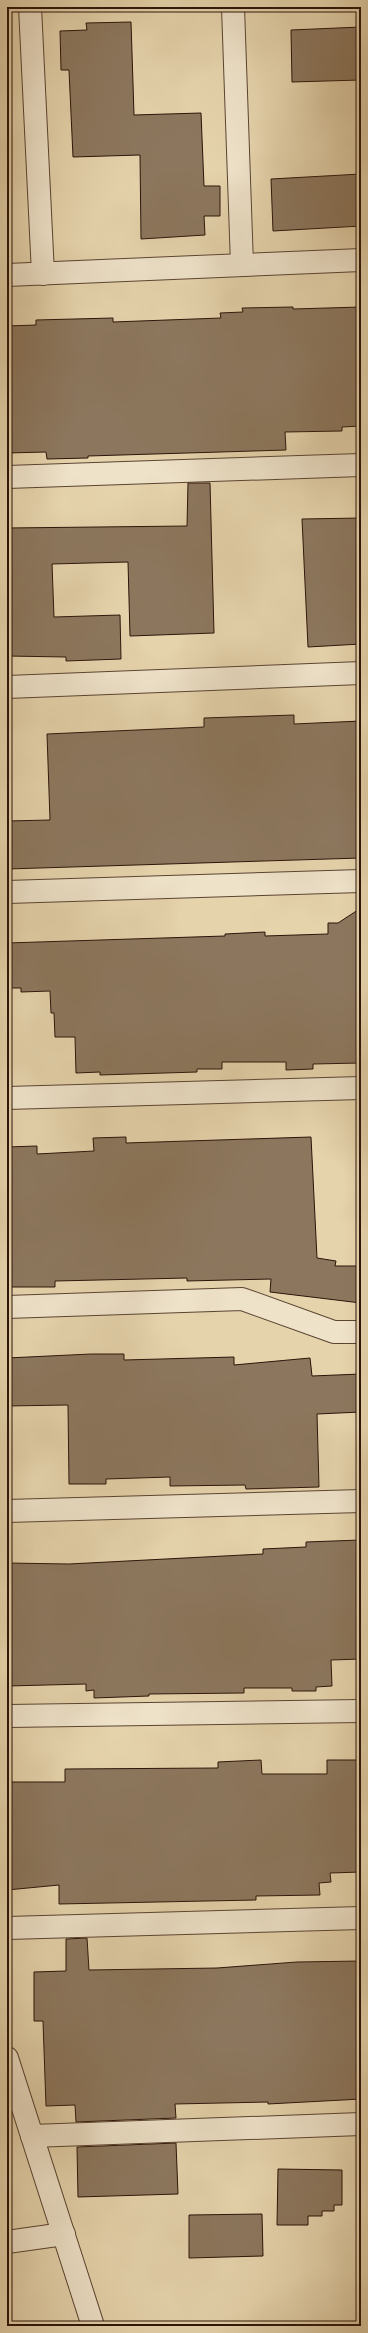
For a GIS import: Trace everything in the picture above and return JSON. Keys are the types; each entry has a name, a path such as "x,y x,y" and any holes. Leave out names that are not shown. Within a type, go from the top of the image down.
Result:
{"street":[{"path":"30,7 43,274"},
{"path":"233,7 242,265"},
{"path":"7,275 361,260"},
{"path":"7,477 361,465"},
{"path":"7,687 361,673"},
{"path":"7,892 361,880"},
{"path":"7,1098 361,1088"},
{"path":"7,1307 242,1299 334,1332 361,1332"},
{"path":"7,1511 361,1501"},
{"path":"7,1716 361,1711"},
{"path":"7,1928 361,1918"},
{"path":"7,2058 93,2326"},
{"path":"32,2136 361,2124"},
{"path":"7,2242 64,2234"}],"building":[{"path":"131,22 134,115 201,113 204,186 220,186 220,216 204,216 205,235 141,239 140,155 73,157 69,70 61,70 60,31 87,30 86,23"},
{"path":"361,27 361,80 292,82 291,30"},
{"path":"361,174 361,226 273,231 271,179"},
{"path":"293,307 293,309 361,307 361,426 342,427 342,431 285,432 286,450 88,456 88,458 47,459 46,452 7,453 7,326 36,325 36,320 113,318 113,322 221,318 220,313 243,312 242,308"},
{"path":"188,483 210,483 214,633 130,636 128,562 52,564 54,617 120,615 121,659 66,661 66,657 7,656 7,528 187,526"},
{"path":"361,518 361,644 308,647 302,519"},
{"path":"294,715 294,724 361,721 361,858 7,869 7,821 50,820 47,734 204,727 204,718"},
{"path":"361,908 361,1063 313,1064 313,1069 286,1070 286,1062 222,1062 222,1069 197,1069 197,1072 100,1075 100,1072 76,1073 75,1037 55,1037 54,1013 51,1013 50,991 21,992 21,988 7,988 7,943 225,936 225,934 265,932 265,936 328,934 328,923 338,923"},
{"path":"126,1137 126,1143 311,1137 317,1258 336,1261 335,1266 361,1266 361,1303 270,1292 271,1279 187,1281 187,1278 55,1281 55,1287 7,1287 7,1147 37,1146 37,1154 94,1151 93,1138"},
{"path":"124,1354 124,1360 234,1357 234,1365 310,1358 312,1376 361,1374 361,1412 317,1414 319,1487 246,1489 245,1485 170,1486 170,1477 106,1479 106,1484 69,1484 68,1405 7,1406 7,1358"},
{"path":"361,1540 361,1659 331,1660 332,1686 316,1687 316,1691 292,1691 292,1688 244,1688 244,1693 149,1694 149,1696 94,1698 94,1690 86,1691 86,1684 8,1686 7,1563 69,1564 263,1554 263,1549 306,1547 306,1542"},
{"path":"261,1760 262,1774 327,1774 327,1760 361,1760 361,1872 330,1873 331,1882 319,1883 320,1895 256,1896 256,1900 59,1904 59,1885 7,1890 7,1782 65,1782 65,1769 218,1768 218,1762"},
{"path":"87,1938 89,1970 217,1968 297,1962 361,1961 361,2099 268,2104 268,2102 175,2104 176,2118 76,2122 75,2105 46,2106 43,2021 34,2021 34,1972 66,1971 66,1939"},
{"path":"176,2143 178,2194 78,2197 77,2147"},
{"path":"278,2169 342,2170 342,2205 334,2205 334,2211 322,2211 322,2216 308,2216 308,2225 277,2225"},
{"path":"262,2214 263,2256 189,2258 189,2215"}]}
